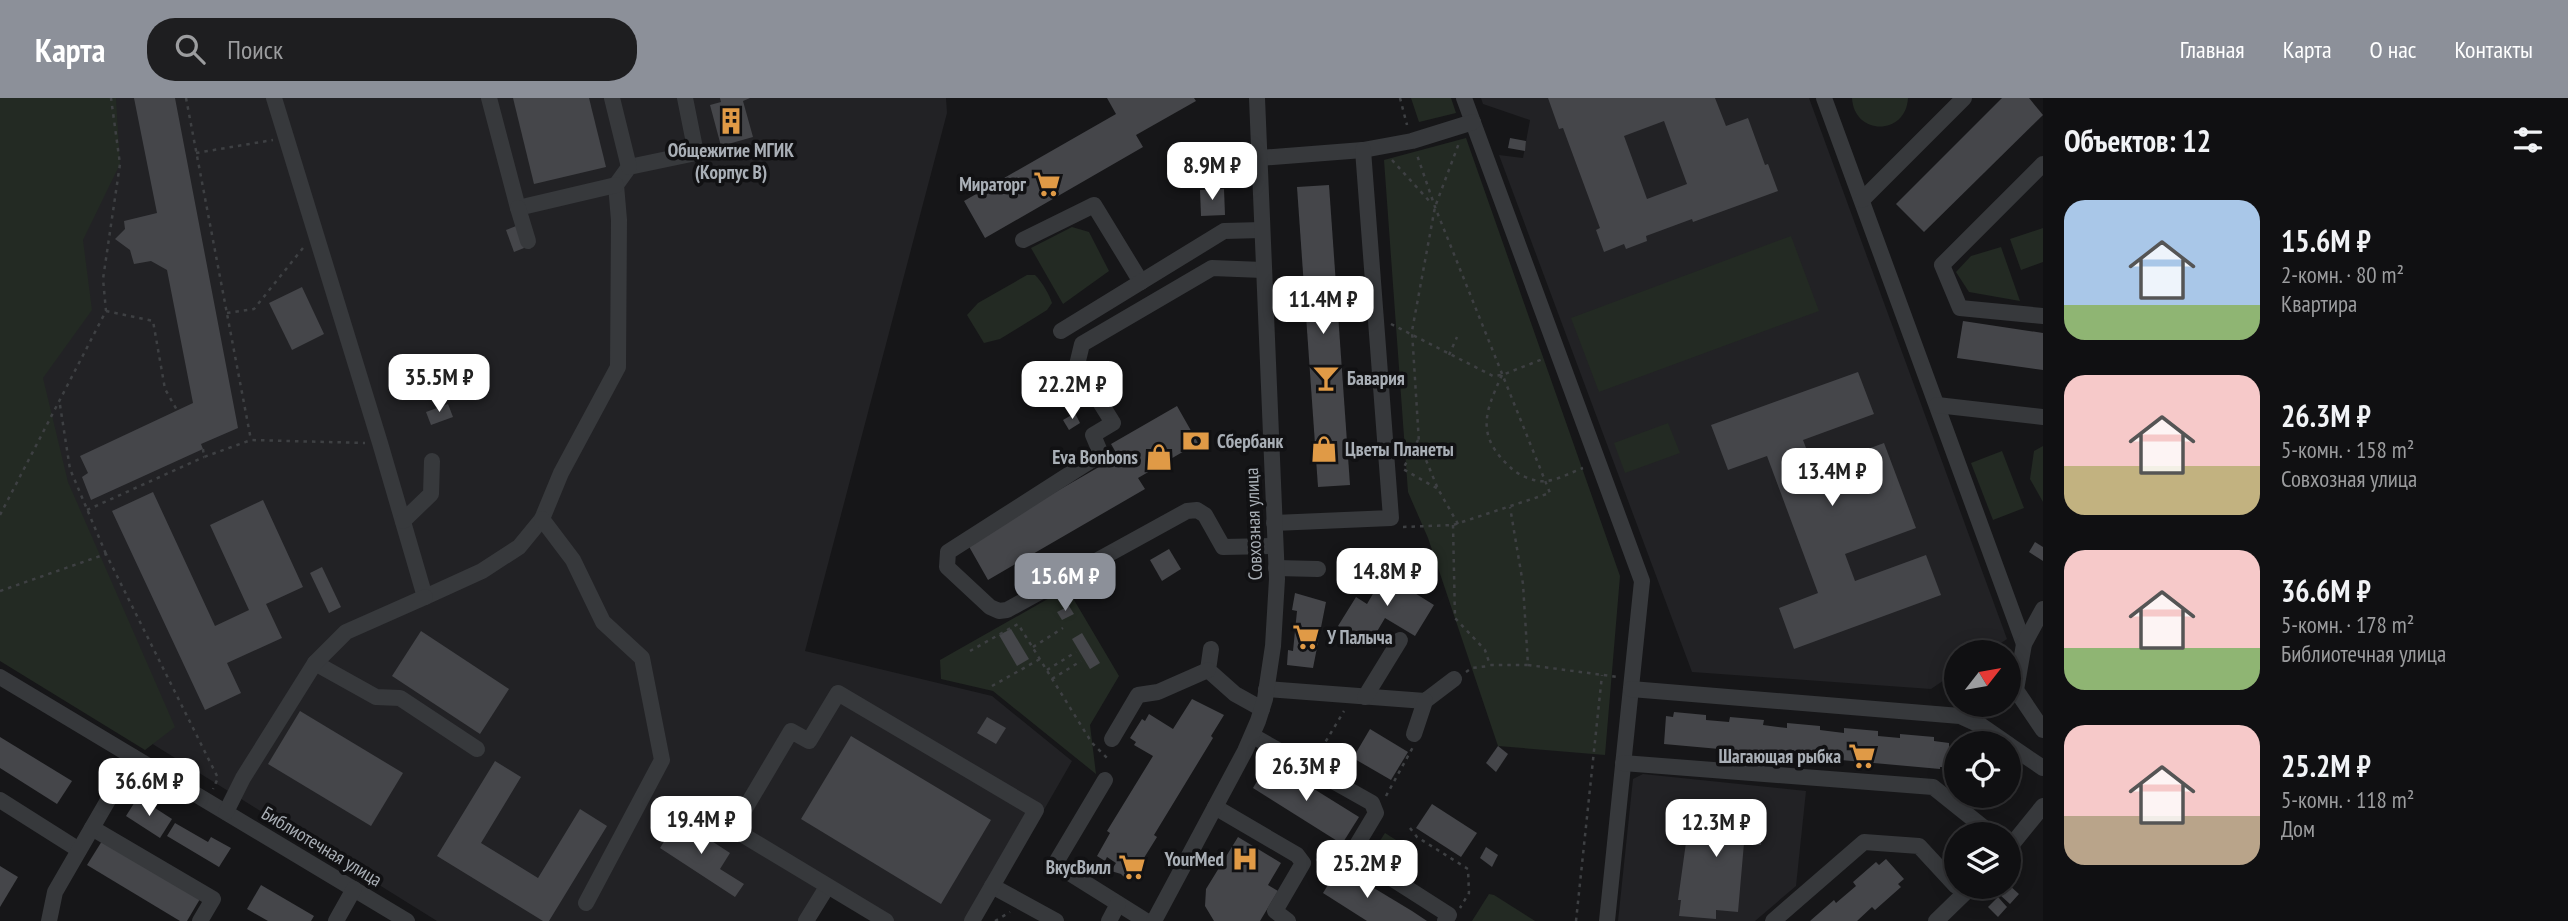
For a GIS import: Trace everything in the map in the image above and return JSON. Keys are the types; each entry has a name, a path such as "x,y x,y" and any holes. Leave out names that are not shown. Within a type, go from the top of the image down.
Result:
{"street":[{"path":"274,98 425,597"},
{"path":"489,98 528,241"},
{"path":"612,98 629,167"},
{"path":"226,813 243,778 315,663 346,632 482,571 519,547 542,519 561,473 618,367 617,185 629,167 696,153 685,98"},
{"name":"Совхозная улица","path":"1154,921 1253,736 1266,689 1276,611 1257,98"},
{"path":"1465,98 1642,580 1607,921"},
{"path":"1824,98 2024,644"},
{"path":"1862,201 1964,98"},
{"path":"1259,158 1363,150 1412,141 1473,122"},
{"path":"1274,523 1391,518 1363,150"},
{"path":"2043,164 1942,265 1960,308 2043,316"},
{"path":"518,208 617,185"},
{"path":"1023,240 1094,205 1142,282"},
{"path":"1061,331 1224,231 1262,230"},
{"path":"1263,270 1212,268 1082,344 1077,365 1113,423 1093,435 1101,454 948,552 947,567 990,607 999,611 1007,610 1187,512 1197,510 1205,515 1223,547 1275,546"},
{"path":"1937,405 2043,417"},
{"path":"403,522 431,494 432,461"},
{"path":"542,519 573,560 603,622 642,658 662,760 586,902"},
{"path":"1276,569 1318,569"},
{"path":"2043,609 2024,644 2016,690 2043,730"},
{"path":"1359,696 1400,640"},
{"path":"1208,670 1211,649"},
{"path":"315,663 376,697 400,698 477,749"},
{"path":"1208,670 1235,694 1262,709"},
{"path":"1112,739 1138,695 1158,692 1208,670"},
{"name":"Библиотечная улица","path":"0,677 407,921"},
{"path":"1413,734 1425,702 1454,680"},
{"path":"1632,684 1959,716 1989,731"},
{"path":"1266,689 1425,702"},
{"path":"886,921 733,829 791,731 809,741 838,693 1036,810 972,921"},
{"path":"1253,736 1372,803 1376,813 1352,853 1447,918"},
{"path":"2021,753 2043,768"},
{"path":"49,921 55,892 133,757"},
{"path":"1623,762 1933,787 1977,822"},
{"path":"1105,780 1055,864 1146,921"},
{"path":"2,805 79,850"},
{"path":"2021,833 2043,806"},
{"path":"1215,807 1297,855 1303,863 1275,911 1288,921"},
{"path":"92,828 213,899 200,921"},
{"path":"1773,921 1864,842 1919,846 1944,871"},
{"path":"992,886 1056,921"},
{"path":"806,921 827,887"},
{"path":"336,921 354,889"},
{"path":"1936,921 1954,899"},
{"path":"1109,921 1118,904"}],"path":[{"path":"0,516 106,311 103,279 120,164 111,98"},
{"path":"186,98 251,440"},
{"path":"1391,518 1401,527 1455,524 1550,493 1435,207 1400,98"},
{"path":"1473,122 1461,137 1435,207 1413,337 1419,439 1455,524 1455,618 1485,650 1490,665"},
{"path":"197,153 286,138"},
{"path":"1380,147 1435,207"},
{"path":"227,313 254,309 316,232"},
{"path":"106,311 153,321 165,389 178,412"},
{"path":"1376,315 1413,337 1493,376 1503,375 1558,353"},
{"path":"1449,355 1457,337"},
{"path":"1503,375 1488,406 1487,433 1496,454 1517,474 1545,482 1598,462"},
{"path":"60,404 70,468 87,510 106,554 218,778 208,802"},
{"path":"1419,439 1403,469 1438,489"},
{"path":"87,510 204,457 251,440 380,443"},
{"path":"203,449 204,457"},
{"path":"1510,507 1523,584 1528,665"},
{"path":"0,591 106,554"},
{"path":"970,651 1018,624 1092,743 1108,759"},
{"path":"1033,647 1063,628"},
{"path":"1047,670 1076,652"},
{"path":"992,686 1040,659"},
{"path":"1052,679 1081,661"},
{"path":"1454,680 1472,668 1528,665 1602,675 1632,684"},
{"path":"1576,921 1602,675"},
{"path":"1310,768 1359,696"},
{"path":"1386,796 1413,749 1413,734"},
{"path":"1105,780 1112,739"},
{"path":"1410,828 1417,838 1468,869 1469,893 1459,911 1447,918"},
{"path":"1303,863 1352,853"}],"shaded area":[{"path":"0,98 946,98 947,113 805,651 992,696 1072,761 980,921 875,921 830,896 815,921 437,921 0,649"},
{"path":"0,98 116,98 120,164 83,240 92,310 43,378 68,482 175,727 145,750 0,661"},
{"path":"1411,98 1451,98 1456,113 1419,122"},
{"path":"1481,98 1809,98 2007,639 1944,640 1944,680 1931,689 1692,672 1499,155 1523,158 1530,120 1483,104"},
{"path":"1852,98 1908,98 1899,119 1890,125 1880,126 1870,125 1861,119"},
{"path":"1466,138 1620,576 1605,755 1498,746 1428,538 1408,492 1384,160"},
{"path":"1072,227 1089,232 1109,271 1063,304 1031,248"},
{"path":"2043,228 2043,262 2021,270 2010,239"},
{"path":"1791,236 1819,311 1599,392 1571,318"},
{"path":"2001,247 2020,301 1969,292 1956,272 1971,256"},
{"path":"1027,275 1035,275 1038,278 1052,303 1047,310 1000,339 984,343 967,315 978,303"},
{"path":"1668,423 1680,453 1625,473 1614,443"},
{"path":"2043,446 2043,502 2030,479 2034,451"},
{"path":"2002,451 2024,508 1993,520 1971,463"},
{"path":"1067,588 1119,676 1090,725 1096,774 993,691 941,679 940,660"},
{"path":"1643,774 1806,791 1796,886 1755,921 1618,921 1633,779"},
{"path":"1385,833 1407,847 1395,868 1372,853"},
{"path":"1489,894 1494,895 1535,921 1472,921"}],"building":[{"path":"134,98 175,98 238,428 201,444 203,449 91,500 82,477 88,473 80,456 193,403 167,270 151,261 134,264 130,250 115,239 125,229 124,221 157,213"},
{"path":"513,98 589,98 606,167 534,184"},
{"name":"Общежитие МГИК (Корпус В)","path":"720,98 750,98 743,101 753,137 721,146 710,105 721,102"},
{"path":"1107,98 1194,98 1196,101 1136,135 1143,147 985,238 964,201 1116,114"},
{"path":"1548,98 1715,98 1726,126 1748,118 1765,165 1768,164 1778,191 1646,236 1647,241 1626,249 1624,244 1604,252 1596,230 1600,228 1563,128 1559,129","holes":["1664,121 1687,184 1647,199 1624,136"]},
{"path":"2002,98 2029,98 2043,115 1924,232 1896,204"},
{"path":"1510,138 1526,141 1525,151 1508,148"},
{"path":"1329,185 1350,485 1318,487 1297,187"},
{"path":"1224,189 1225,215 1201,216 1200,190"},
{"path":"516,226 524,248 514,252 506,230"},
{"path":"302,287 324,334 292,350 269,303"},
{"path":"1963,321 2043,333 2043,370 1957,358"},
{"path":"1858,372 1874,414 1803,440 1814,469 1884,443 1916,528 1845,554 1855,581 1926,555 1941,595 1794,649 1779,608 1818,593 1767,456 1728,470 1711,425"},
{"path":"448,404 453,417 431,425 426,412"},
{"path":"1177,406 1198,443 1138,478 1145,489 988,580 967,543 1118,456 1111,444"},
{"path":"1075,413 1080,423 1069,430 1063,420"},
{"path":"153,492 215,626 249,610 210,525 263,500 303,587 266,604 282,638 227,663 241,693 205,710 112,511"},
{"path":"2035,542 2043,547 2043,561 2029,552"},
{"path":"1169,549 1181,569 1162,581 1150,560"},
{"path":"1391,563 1411,575 1405,587 1434,605 1415,636 1385,618 1369,645 1338,626 1356,597 1367,604"},
{"path":"322,567 341,607 329,613 310,573"},
{"path":"1295,593 1326,602 1313,668 1287,665 1288,650 1293,651 1297,611 1292,610"},
{"path":"1069,606 1074,614 1062,620 1057,612"},
{"path":"1011,629 1029,659 1017,666 999,635"},
{"path":"421,631 509,689 480,734 392,676"},
{"path":"1082,633 1100,663 1090,669 1072,639"},
{"path":"1192,699 1224,715 1129,882 1121,874 1111,871 1116,863 1107,857 1105,861 1097,856 1110,833 1107,831 1153,756 1134,745 1136,742 1130,738 1142,719 1145,721 1149,714 1173,729"},
{"path":"300,711 403,773 371,826 268,764"},
{"path":"1674,712 1706,715 1706,720 1729,722 1730,717 1764,720 1763,725 1787,728 1787,723 1820,726 1820,730 1844,733 1844,728 1878,731 1878,736 1900,738 1900,734 1934,737 1934,741 1944,742 1944,767 1940,769 1664,744 1666,716 1673,717"},
{"path":"987,717 1006,728 996,744 977,733"},
{"path":"1370,729 1408,752 1391,780 1353,758"},
{"path":"851,736 991,820 941,904 801,819"},
{"path":"0,737 72,781 57,804 0,768"},
{"path":"1498,746 1508,754 1496,772 1486,763"},
{"path":"495,761 521,777 481,843 538,878 580,809 607,826 549,921 543,921 437,856"},
{"path":"1269,761 1359,817 1342,844 1253,788"},
{"path":"138,797 172,819 160,838 126,816"},
{"path":"1432,804 1477,833 1461,857 1416,828"},
{"path":"1728,806 1765,809 1761,845 1744,843 1738,912 1716,910 1716,919 1679,916 1681,900 1678,900 1688,828 1685,828 1687,808 1727,812"},
{"path":"678,819 730,853 720,869 744,884 735,897 660,848"},
{"path":"175,823 208,842 211,837 231,848 219,867 167,836"},
{"path":"1238,837 1281,863 1268,885 1278,891 1260,921 1214,921 1205,906 1206,889"},
{"path":"102,841 200,899 187,921 180,921 87,865"},
{"path":"1486,847 1498,855 1492,867 1480,858"},
{"path":"1886,859 1904,879 1898,884 1901,887 1875,910 1872,907 1857,921 1810,921 1834,900 1836,903 1856,886 1853,882 1876,862 1879,865"},
{"path":"0,866 18,877 0,907"},
{"path":"1339,867 1427,921 1367,921 1323,893"},
{"path":"261,885 314,916 311,921 268,921 247,909"},
{"path":"1996,899 2000,899 2007,907 1998,917 1988,907"}],"place":[{"name":"Общежитие МГИК (Корпус В)","path":"731,121"},
{"name":"Мираторг","path":"1047,184"},
{"name":"Бавария","path":"1326,378"},
{"name":"Сбербанк","path":"1196,441"},
{"name":"Цветы Планеты","path":"1324,449"},
{"name":"Eva Bonbons","path":"1159,457"},
{"name":"У Палыча","path":"1306,637"},
{"name":"Шагающая рыбка","path":"1862,756"},
{"name":"YourMed","path":"1245,859"},
{"name":"ВкусВилл","path":"1132,867"}]}
